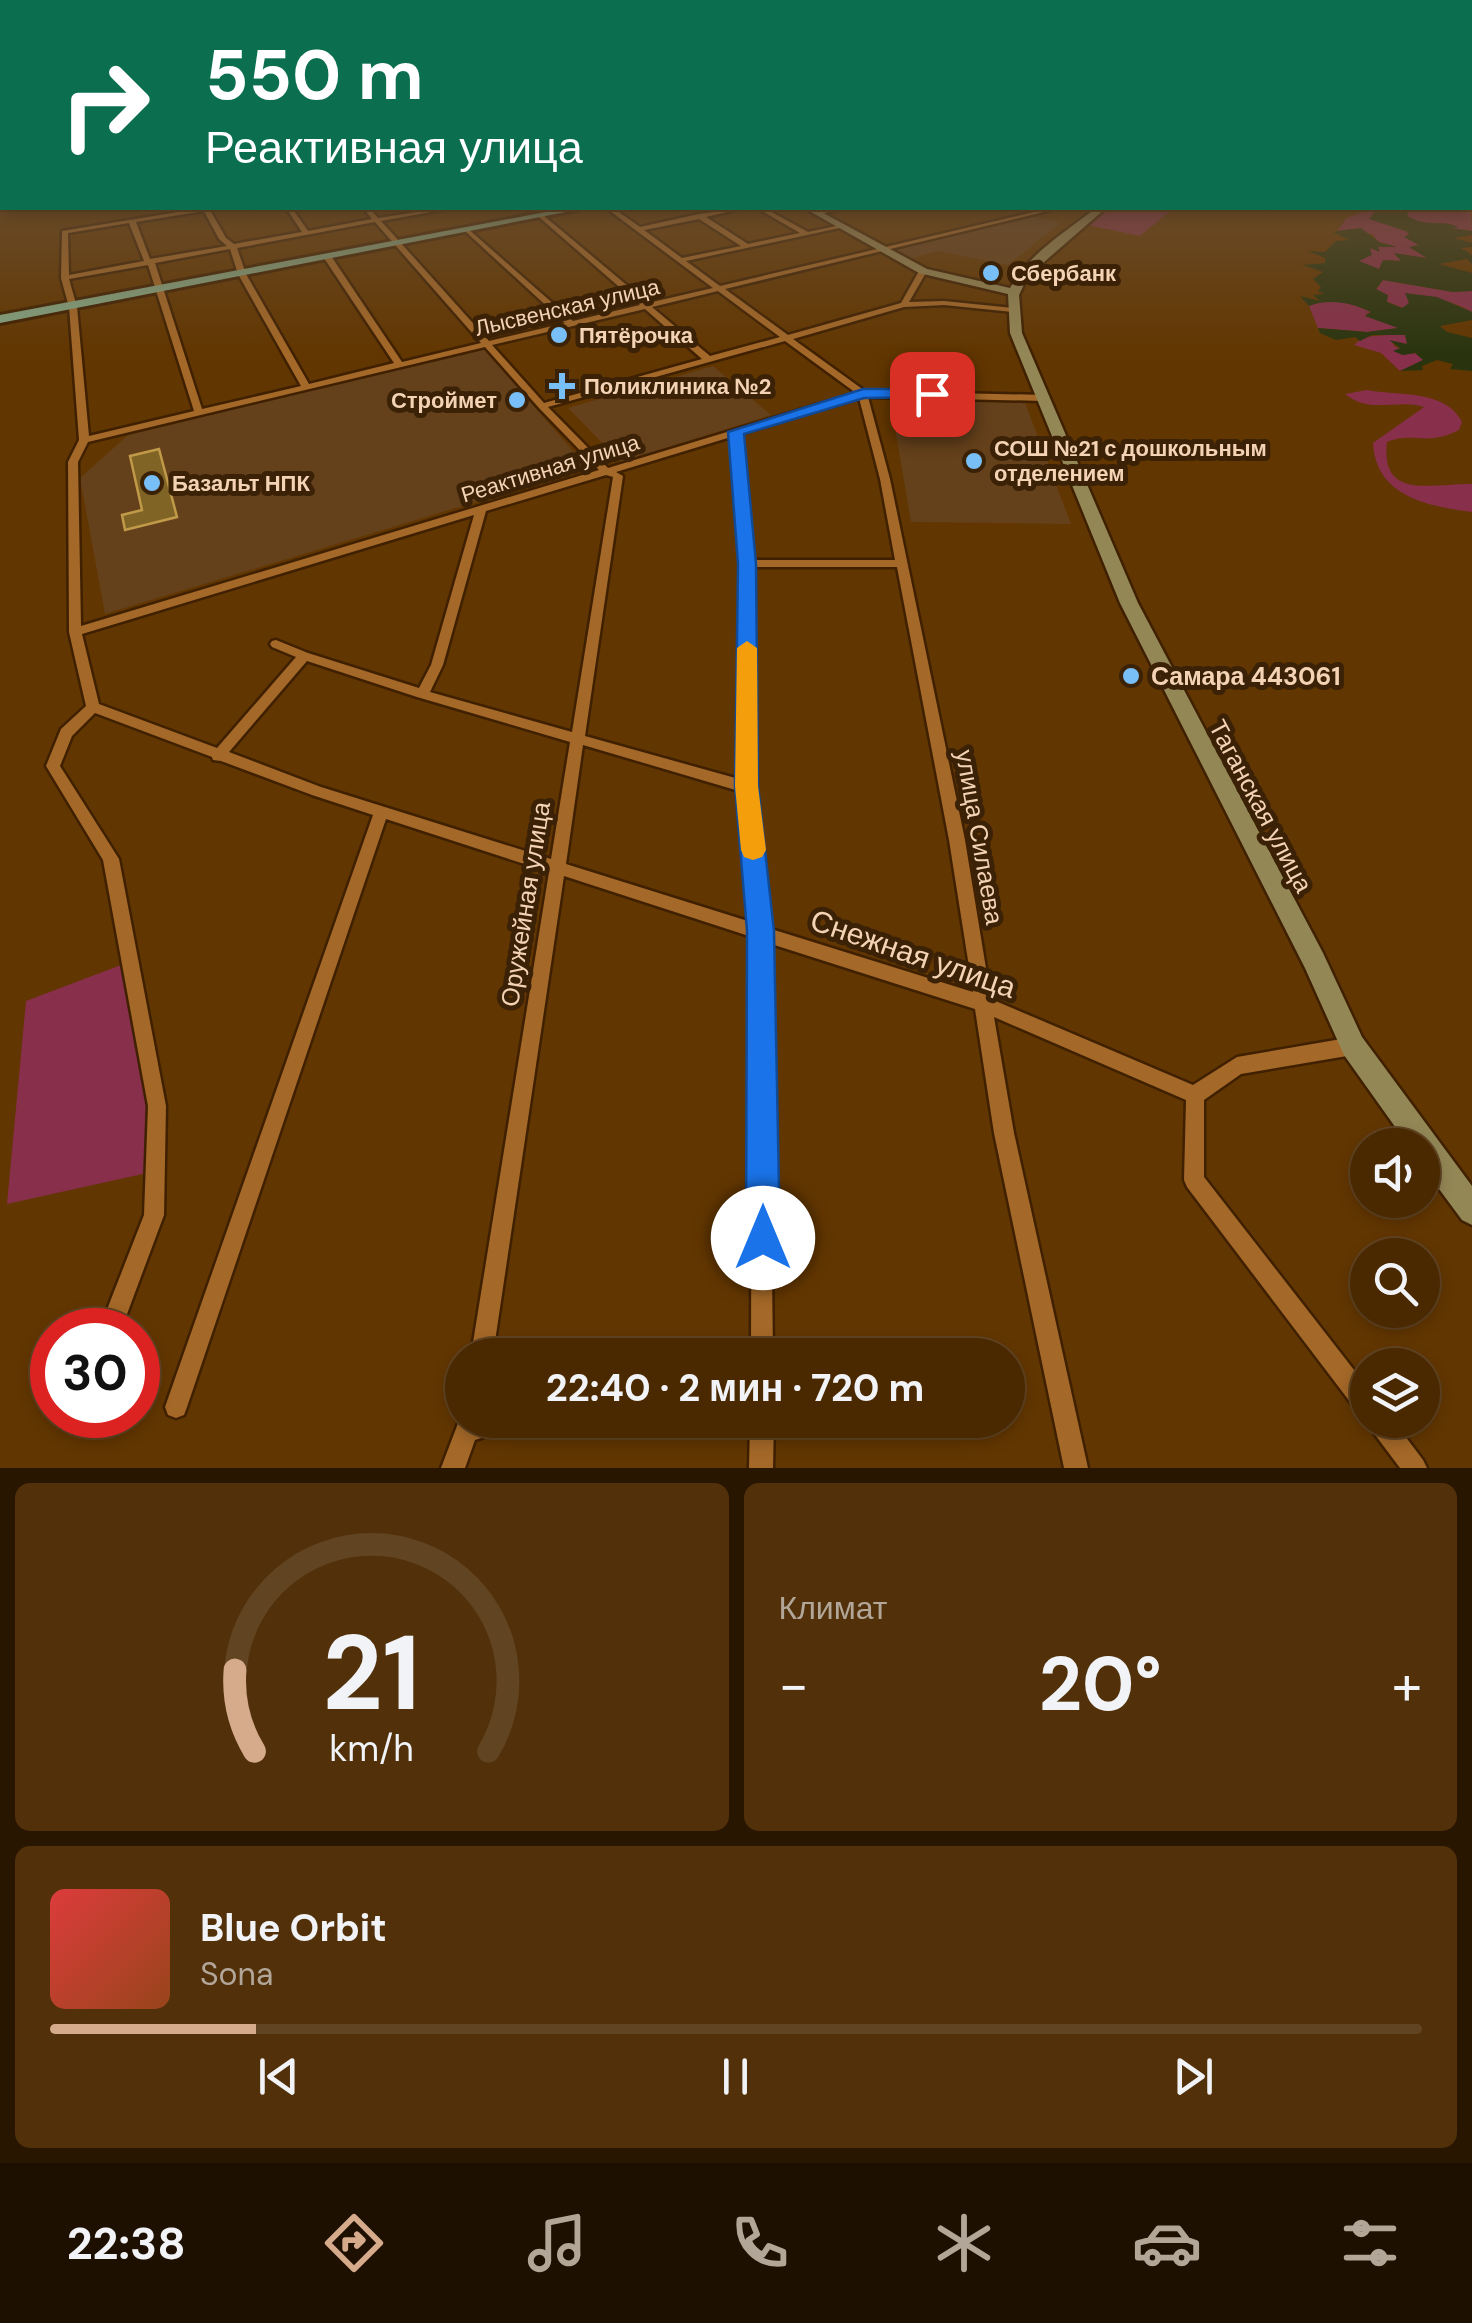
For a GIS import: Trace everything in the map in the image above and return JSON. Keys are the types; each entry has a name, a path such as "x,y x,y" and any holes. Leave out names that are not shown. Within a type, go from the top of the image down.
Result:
{"main road":[{"path":"0,320 527,219"},
{"path":"827,219 923,271 1014,301 1026,272 1089,219"},
{"name":"Таганская улица","path":"1014,301 1016,332 1129,602 1314,961 1353,1046 1472,1210"}],"street":[{"path":"118,1308 154,1215 157,1106 111,859 53,766 66,734 92,708 75,632 73,462 84,440 73,307 65,278 65,231 147,219"},
{"path":"213,219 222,239 233,247 242,274 306,387"},
{"path":"296,219 306,233"},
{"path":"65,278 385,219"},
{"path":"543,219 706,358"},
{"path":"625,219 863,394"},
{"path":"641,229 689,219"},
{"path":"704,219 745,245"},
{"path":"779,219 805,233"},
{"name":"Лысвенская улица","path":"84,440 1011,219"},
{"path":"377,220 605,471"},
{"path":"132,221 151,262 199,413"},
{"path":"682,260 841,227"},
{"path":"468,230 570,324"},
{"path":"328,258 399,364"},
{"path":"904,305 923,271"},
{"path":"542,406 904,305 1014,301"},
{"name":"Реактивная улица","path":"75,632 863,394 1044,398"},
{"name":"улица Силаева","path":"863,394 885,479 957,840 1004,1133 1076,1468"},
{"path":"736,432 747,564 746,786 760,931 762,1338"},
{"name":"Оружейная улица","path":"485,1338 618,476 605,471"},
{"path":"422,694 437,665 481,511"},
{"path":"747,564 900,563"},
{"path":"276,644 422,694 746,786"},
{"path":"218,756 304,656"},
{"name":"Снежная улица","path":"92,708 381,812 984,1004 1194,1095"},
{"path":"176,1407 381,812"},
{"path":"1350,1384 1194,1180 1194,1095 1237,1066 1353,1046"},
{"path":"453,1468 465,1438"},
{"path":"761,1468 762,1438"},
{"path":"1392,1438 1414,1468"}],"shaded area":[{"path":"1020,219 1060,223 1008,265 938,251 909,259 891,249"},
{"path":"1095,219 1161,219 1140,236 1088,225"},
{"path":"1347,219 1370,219 1406,231 1406,236 1420,246 1410,248 1428,258 1395,255 1402,261 1383,260 1379,269 1357,261 1370,248 1378,251 1377,247 1394,246 1379,242 1372,234 1337,231"},
{"path":"1369,219 1411,219 1472,231 1472,235 1454,238 1472,243 1472,247 1461,248 1472,255 1472,264 1467,259 1439,264 1472,273 1472,291 1453,292 1383,280 1376,289 1388,295 1387,302 1402,308 1409,303 1405,293 1437,297 1472,312 1472,320 1440,326 1447,332 1472,338 1472,371 1450,369 1453,364 1437,360 1422,366 1423,370 1400,371 1423,360 1415,353 1403,355 1393,351 1400,348 1389,340 1407,344 1405,335 1372,335 1360,341 1355,337 1336,340 1320,333 1318,328 1367,332 1398,328 1365,316 1371,312 1356,306 1332,302 1309,306 1300,296 1320,301 1313,295 1324,294 1318,291 1321,287 1313,279 1323,272 1303,265 1325,263 1325,258 1308,251 1325,252 1336,241 1349,240 1333,232 1361,228 1379,242 1397,247 1378,247 1380,252 1370,248 1372,255 1359,261 1379,269 1383,260 1401,261 1394,253 1427,258 1409,247 1419,245 1404,237 1409,234 1406,231"},
{"path":"1412,219 1471,219 1472,231 1425,225"},
{"path":"1383,280 1453,292 1472,291 1472,312 1429,298 1403,308 1386,301 1376,290"},
{"path":"1318,302 1346,302 1399,328 1367,332 1318,328 1309,306"},
{"path":"1406,335 1408,344 1392,342 1395,347 1401,348 1403,355 1415,353 1424,360 1400,371 1381,353 1354,345 1363,337"},
{"path":"483,348 588,468 105,614 80,478 128,435"},
{"path":"713,366 771,415 621,462 568,408"},
{"path":"1367,390 1433,399 1455,411 1462,422 1459,430 1437,438 1387,442 1387,461 1392,473 1412,485 1472,484 1472,512 1407,496 1384,476 1373,443 1424,407 1364,404 1345,394"},
{"name":"СОШ №21 с дошкольным отделением","path":"890,399 1024,400 1071,524 911,522"},
{"path":"121,965 147,1109 147,1173 7,1204 26,1001"}],"building":[{"name":"Базальт НПК","path":"159,449 177,517 125,530 122,515 142,510 130,456"}],"slow traffic":[{"path":"747,648 746,786 753,850"}],"place":[{"name":"Сбербанк","path":"991,273"},
{"name":"Пятёрочка","path":"559,335"},
{"name":"Поликлиника №2","path":"562,386"},
{"name":"Строймет","path":"517,400"},
{"name":"СОШ №21 с дошкольным отделением","path":"974,461"},
{"name":"Базальт НПК","path":"152,483"},
{"name":"Самара 443061","path":"1131,676"}],"route":[{"path":"763,1238 760,931 746,786 747,564 736,432 863,394 932,394"}]}
